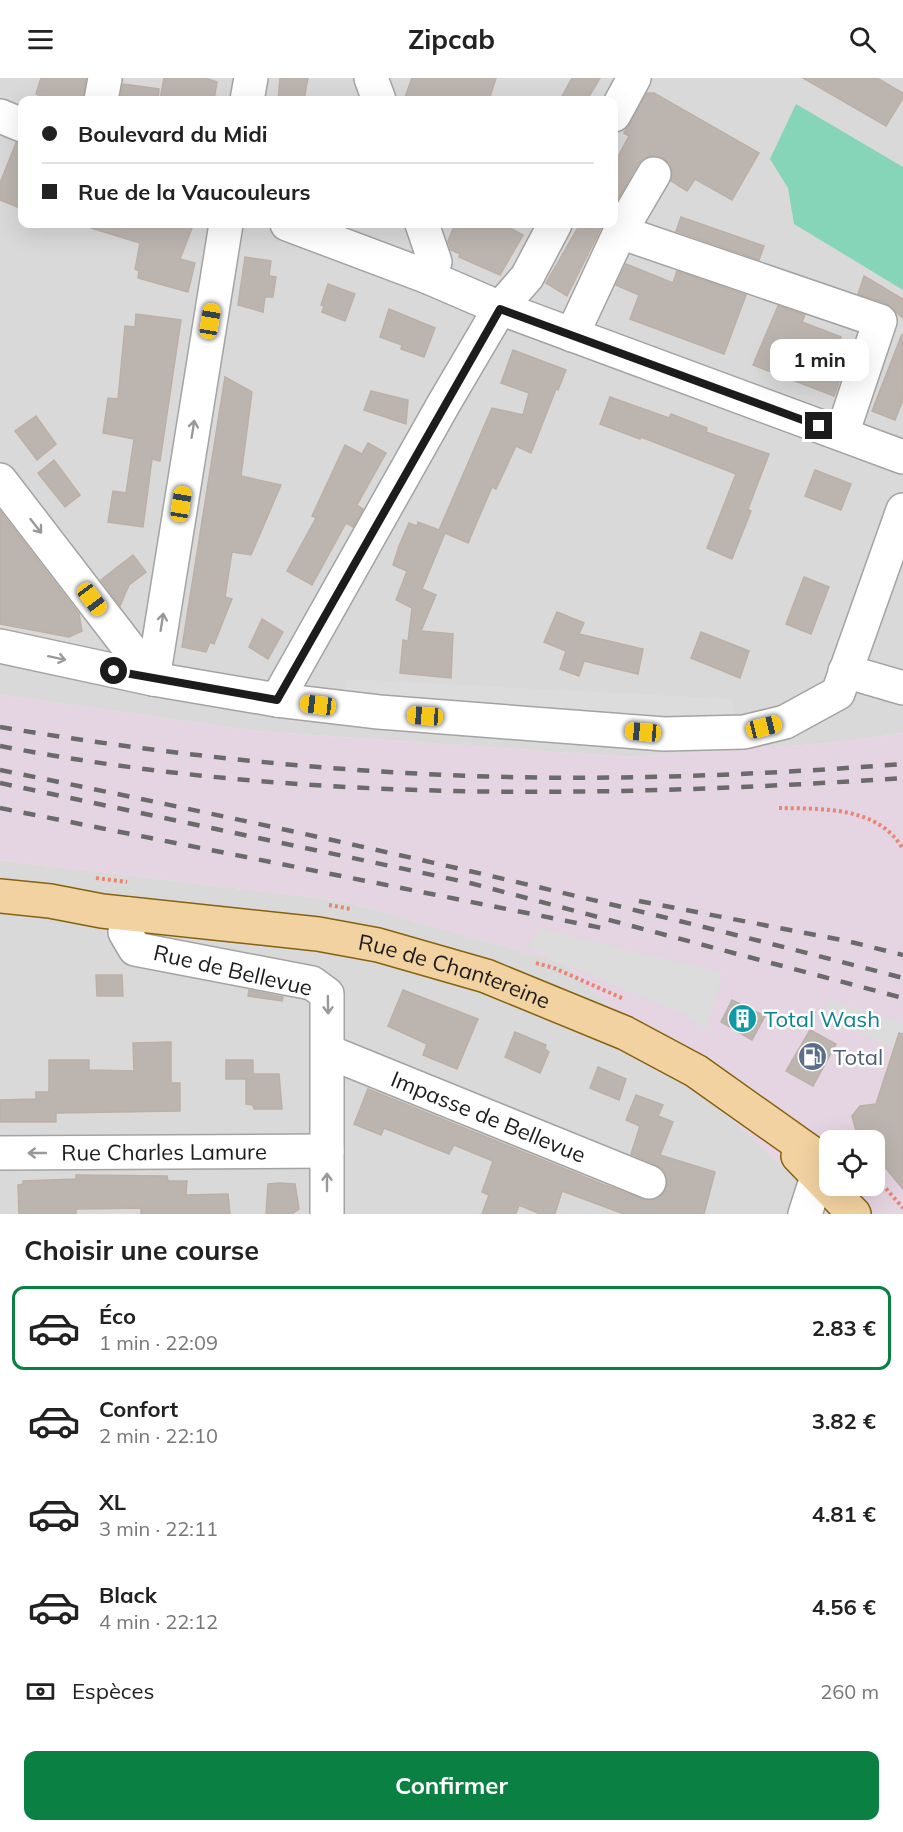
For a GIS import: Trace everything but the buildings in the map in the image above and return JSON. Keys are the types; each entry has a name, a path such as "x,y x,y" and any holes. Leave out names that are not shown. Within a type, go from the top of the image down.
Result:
{"main road":[{"name":"Rue de Chantereine","path":"0,896 50,901 115,913 318,934 378,945 486,976 625,1033 696,1071 819,1165"},
{"name":"Rue de Chantereine","path":"0,912 115,913"},
{"name":"Rue de Chantereine","path":"842,1196 854,1214"},
{"path":"861,1196 877,1214"}],"street":[{"path":"102,96 105,78"},
{"path":"248,96 251,78"},
{"path":"371,78 378,96"},
{"path":"618,108 634,78"},
{"path":"0,116 18,123"},
{"path":"572,335 620,232 654,174"},
{"path":"153,679 225,228"},
{"path":"298,228 428,277 500,309 903,457"},
{"path":"423,228 435,262 428,277"},
{"path":"277,700 500,309 527,277 553,228"},
{"path":"620,232 880,321 842,434"},
{"path":"0,480 153,679"},
{"path":"0,646 153,679 277,700 379,712 664,734 744,732 785,722 810,711 838,693 903,510"},
{"path":"845,671 903,688"},
{"name":"Rue de Bellevue","path":"115,913 135,949 312,983 327,994 329,1052 327,1214"},
{"name":"Impasse de Bellevue","path":"329,1052 649,1182"},
{"name":"Rue Charles Lamure","path":"0,1154 327,1151"},
{"path":"805,1214 819,1183"}],"path":[{"path":"779,808 832,810 869,818 895,834 903,849"},
{"path":"885,1188 903,1208"}],"shaded area":[{"path":"0,78 903,78 903,733 843,742 628,757 256,731 0,695"},
{"path":"346,679 732,699 736,723 340,697"},
{"path":"0,695 256,731 628,757 843,742 903,733 903,1214 834,1214 563,963 343,901 0,860"},
{"path":"0,860 343,901 563,963 834,1214 0,1214"},
{"path":"539,928 723,973 706,1030 684,1014 527,948"},
{"path":"828,999 903,1023 903,1054 823,1015"}],"green space":[{"path":"796,104 903,167 903,290 794,224 788,188 770,159"}],"railway":[{"path":"0,727 126,746 253,761 443,775 556,778 656,777 903,764"},
{"path":"0,746 111,765 224,778 450,791 563,792 677,789 903,778"},
{"path":"0,770 453,867 903,978"},
{"path":"0,783 470,883 903,998"},
{"path":"0,808 602,928"},
{"path":"639,901 847,941 903,955"}],"place":[{"name":"Total Wash","path":"743,1019"},
{"name":"Total","path":"812,1057"}],"route":[{"path":"114,671 277,700 443,405 500,309 819,426"}]}
